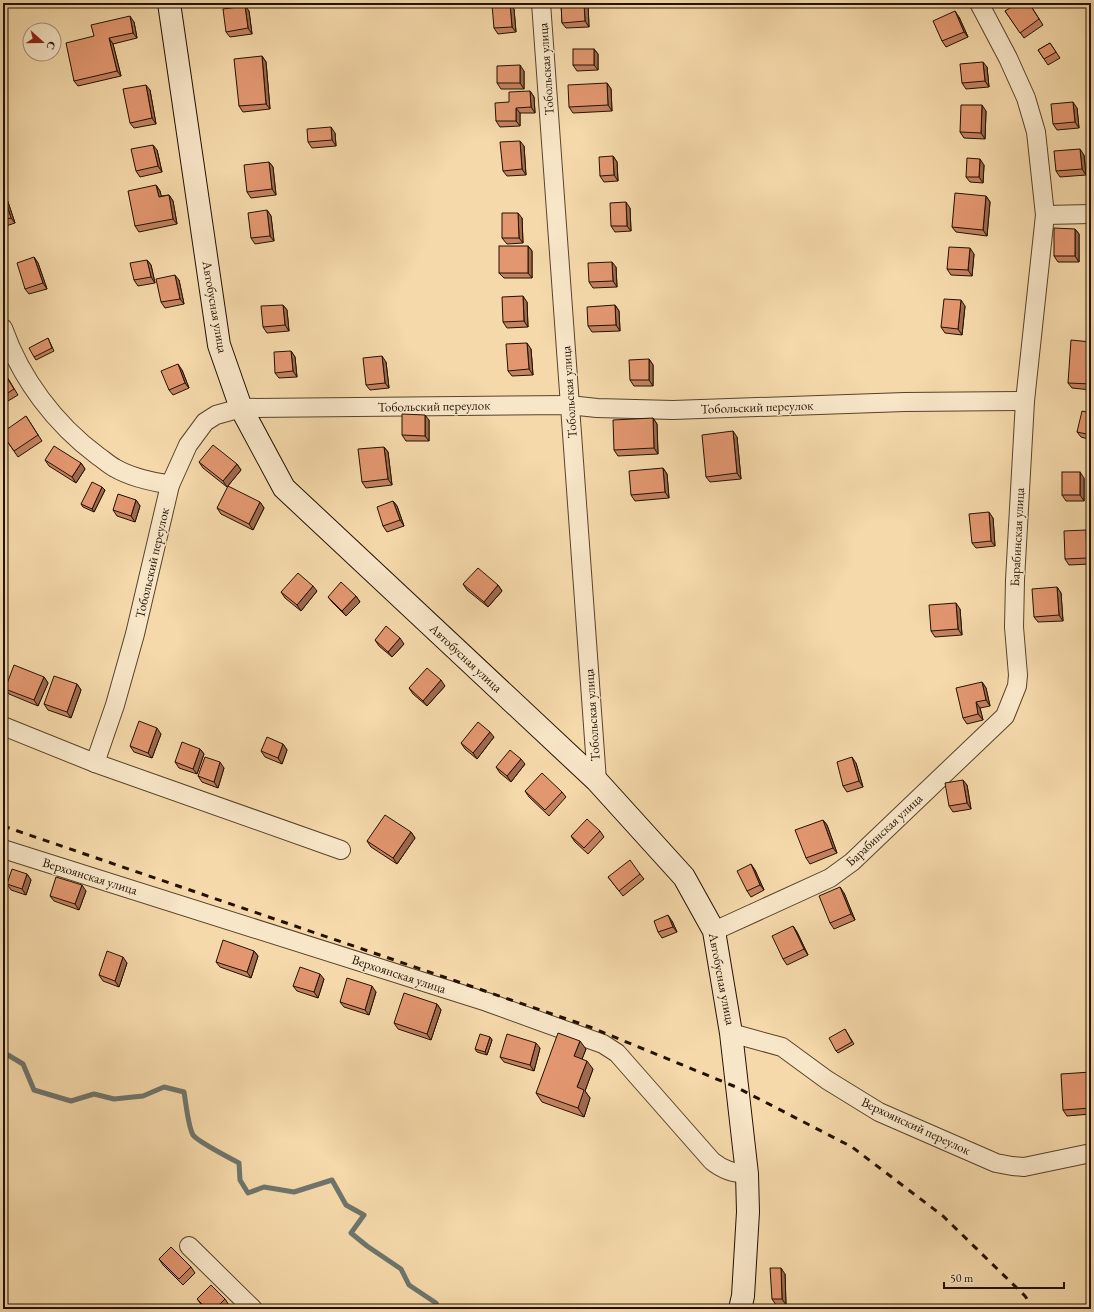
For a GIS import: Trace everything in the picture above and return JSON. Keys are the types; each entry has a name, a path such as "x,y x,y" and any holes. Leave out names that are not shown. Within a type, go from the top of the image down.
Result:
{"street":[{"name":"Автобусная улица","path":"169,3 220,345 241,408 284,488 597,782 684,877 714,931 732,1033 747,1174 748,1212 743,1296 740,1309"},
{"name":"Тобольская улица","path":"541,3 597,782"},
{"name":"Барабинская улица","path":"714,931 830,878 852,862 1005,716 1017,686 1018,675 1014,627 1015,580 1025,401 1045,215 1036,132 1026,98 1008,58 979,3"},
{"path":"1045,215 1091,214"},
{"path":"3,328 22,370 39,397 61,424 85,446 115,468 134,476 170,485"},
{"name":"Тобольский переулок","path":"95,763 115,705 136,634 170,485 188,445 205,422 216,415 241,408 570,405 597,408 673,410 906,402 1025,401"},
{"path":"3,726 95,763 342,850"},
{"name":"Верхоянская улица","path":"3,849 487,1002 603,1044 617,1053 712,1161 720,1168 727,1171 737,1174 747,1174"},
{"name":"Верхоянский переулок","path":"732,1033 782,1047 827,1080 879,1112 996,1163 1024,1167 1091,1153"},
{"path":"189,1246 253,1309"}],"building":[{"path":"561,3 584,3 585,21 562,23"},
{"path":"1018,3 1029,3 1039,19 1020,33 1005,11"},
{"path":"510,4 512,27 494,28 492,5"},
{"path":"245,6 248,28 226,32 223,9"},
{"path":"955,11 964,32 942,41 933,21"},
{"path":"130,16 133,33 109,38 117,71 74,81 66,43 94,36 91,25"},
{"path":"1050,43 1056,52 1044,59 1038,50"},
{"path":"573,49 594,49 594,65 573,65"},
{"path":"262,56 266,104 239,106 234,59"},
{"path":"983,62 985,81 962,83 960,64"},
{"path":"520,65 520,83 497,83 497,66"},
{"path":"607,83 608,105 569,107 568,85"},
{"path":"146,85 152,118 130,123 123,89"},
{"path":"530,91 531,107 516,108 516,121 496,121 495,103 509,102 509,92"},
{"path":"1073,102 1075,122 1053,124 1051,104"},
{"path":"961,105 982,105 981,133 960,132"},
{"path":"331,127 332,140 308,142 307,129"},
{"path":"520,141 522,169 503,171 500,142"},
{"path":"153,145 158,166 136,171 131,149"},
{"path":"1080,149 1082,169 1056,171 1054,151"},
{"path":"613,156 614,175 600,176 599,157"},
{"path":"967,158 980,159 979,177 966,177"},
{"path":"269,162 272,189 247,192 244,165"},
{"path":"156,185 159,197 169,195 173,219 135,226 128,191"},
{"path":"3,193 11,218 3,220"},
{"path":"955,193 986,196 983,230 952,227"},
{"path":"626,202 627,226 611,226 610,203"},
{"path":"267,210 270,236 251,238 248,213"},
{"path":"502,213 518,213 519,238 502,238"},
{"path":"1054,228 1075,229 1075,256 1054,256"},
{"path":"499,246 528,246 528,273 499,273"},
{"path":"949,247 970,248 968,270 947,269"},
{"path":"34,257 43,283 25,289 17,263"},
{"path":"147,260 151,277 134,280 130,263"},
{"path":"612,262 613,281 589,282 588,263"},
{"path":"175,275 180,299 161,302 156,279"},
{"path":"523,296 524,321 503,322 502,297"},
{"path":"944,299 961,300 958,329 941,327"},
{"path":"283,305 285,325 263,327 261,306"},
{"path":"615,305 616,325 588,326 587,307"},
{"path":"48,338 52,348 34,357 29,348"},
{"path":"1071,340 1091,342 1091,384 1068,383"},
{"path":"527,343 529,369 508,371 506,344"},
{"path":"291,351 293,371 275,373 274,352"},
{"path":"382,356 385,383 366,385 363,358"},
{"path":"649,359 649,380 630,380 629,360"},
{"path":"178,364 185,383 169,390 161,371"},
{"path":"3,371 14,389 3,396"},
{"path":"1082,411 1091,413 1091,435 1077,432"},
{"path":"402,414 425,415 425,436 402,435"},
{"path":"26,416 38,435 14,451 3,435 3,432"},
{"path":"653,418 654,448 614,450 613,420"},
{"path":"733,431 737,473 706,477 702,435"},
{"path":"213,445 237,464 223,481 199,462"},
{"path":"54,446 81,463 72,477 45,460"},
{"path":"384,447 388,479 362,482 358,449"},
{"path":"663,468 665,492 631,495 629,471"},
{"path":"1062,472 1080,472 1080,495 1062,495"},
{"path":"92,482 102,487 92,509 81,504"},
{"path":"228,486 260,502 249,524 217,508"},
{"path":"118,494 136,500 131,516 113,510"},
{"path":"393,501 400,520 383,526 377,507"},
{"path":"989,512 991,541 972,543 969,514"},
{"path":"1086,530 1087,558 1065,559 1064,531"},
{"path":"478,568 498,585 484,602 463,584"},
{"path":"298,573 313,586 297,605 281,592"},
{"path":"341,582 356,596 342,611 328,597"},
{"path":"1057,587 1059,615 1034,617 1032,589"},
{"path":"956,603 958,629 931,631 929,605"},
{"path":"386,626 400,638 388,652 375,640"},
{"path":"14,665 44,677 34,700 5,689"},
{"path":"427,668 441,680 423,701 409,688"},
{"path":"54,676 77,684 67,712 44,704"},
{"path":"982,682 986,700 976,702 978,714 963,718 956,688"},
{"path":"139,721 157,728 148,753 130,746"},
{"path":"478,722 490,732 473,753 461,743"},
{"path":"267,737 283,744 278,758 261,751"},
{"path":"182,742 200,749 193,769 175,762"},
{"path":"510,750 521,759 507,776 496,767"},
{"path":"205,757 220,762 214,782 198,776"},
{"path":"852,757 859,781 843,786 837,762"},
{"path":"542,773 562,792 545,810 525,791"},
{"path":"963,780 967,803 949,806 945,783"},
{"path":"385,815 411,832 393,858 367,841"},
{"path":"587,819 600,831 584,848 571,836"},
{"path":"823,820 833,848 806,858 795,830"},
{"path":"630,860 640,874 619,891 608,877"},
{"path":"751,864 760,885 747,891 737,871"},
{"path":"12,869 27,874 22,889 7,884"},
{"path":"56,877 82,885 75,904 50,896"},
{"path":"840,887 851,914 830,923 819,896"},
{"path":"668,915 673,927 658,932 654,921"},
{"path":"793,926 804,949 783,959 772,936"},
{"path":"223,940 254,951 247,972 216,962"},
{"path":"107,951 123,957 115,981 99,975"},
{"path":"300,967 320,974 314,992 293,986"},
{"path":"347,978 372,986 365,1010 340,1002"},
{"path":"404,993 437,1004 427,1034 394,1023"},
{"path":"845,1029 852,1042 836,1051 829,1038"},
{"path":"558,1033 580,1041 574,1056 587,1061 577,1087 584,1090 578,1108 536,1093"},
{"path":"480,1034 490,1037 485,1052 475,1049"},
{"path":"507,1034 536,1043 530,1065 500,1057"},
{"path":"1091,1072 1091,1108 1063,1110 1061,1074"},
{"path":"171,1247 191,1267 179,1279 159,1259"},
{"path":"770,1268 781,1268 782,1299 772,1299"},
{"path":"211,1285 225,1299 215,1309 207,1309 197,1299"}],"waterway":[{"path":"3,1057 8,1055 23,1064 34,1090 71,1101 94,1094 114,1099 143,1096 164,1087 184,1092 188,1120 193,1135 207,1146 239,1163 240,1180 248,1193 264,1187 294,1192 332,1180 346,1205 364,1215 351,1233 367,1246 401,1269 409,1285 436,1303 439,1309"}],"railway":[{"path":"3,826 590,1027 736,1087 852,1147 943,1216 1025,1296 1034,1309"}]}
